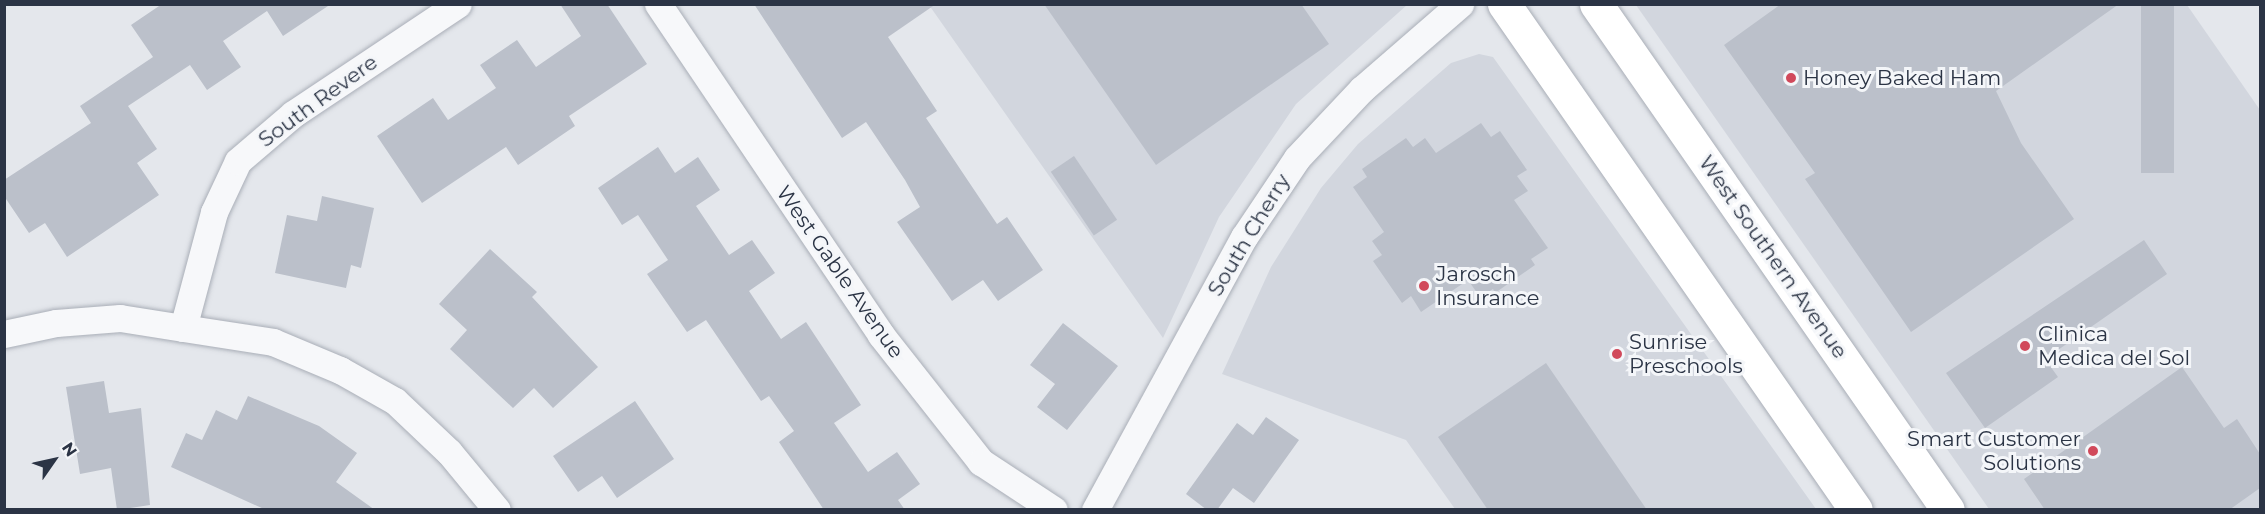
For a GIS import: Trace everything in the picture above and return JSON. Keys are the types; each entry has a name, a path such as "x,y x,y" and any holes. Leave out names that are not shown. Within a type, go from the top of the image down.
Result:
{"main road":[{"path":"1504,4 1856,510"},
{"name":"West Southern Avenue","path":"1596,4 1948,510"}],"street":[{"name":"South Revere","path":"183,328 214,212 238,161 293,114 458,4"},
{"name":"West Gable Avenue","path":"658,4 888,344 981,462 1054,510"},
{"name":"South Cherry","path":"1095,510 1244,237 1297,158 1362,89 1460,4"},
{"path":"4,334 56,323 120,318 273,342 340,370 395,401 449,452 497,510"}],"shaded area":[{"path":"929,5 1407,5 1296,104 1219,217 1163,338"},
{"path":"1636,5 2187,5 2260,110 2260,509 1989,509"},
{"path":"1479,54 1493,57 1816,509 1455,509 1406,440 1222,374 1271,267 1321,188 1358,144 1451,63"}],"building":[{"path":"162,4 331,4 283,36 267,11 223,41 241,67 207,90 190,65 128,106 157,149 137,163 159,195 67,257 45,223 29,233 4,196 4,180 91,123 80,106 153,57 131,25"},
{"path":"560,4 607,4 647,64 569,116 575,126 518,165 506,147 422,203 377,136 433,98 448,120 496,88 480,65 517,40 536,67 581,36"},
{"path":"754,4 936,4 888,37 937,111 926,118 997,224 1007,217 1043,270 998,301 983,280 952,301 897,222 920,207 905,180 866,122 842,138"},
{"path":"1044,4 1301,4 1329,44 1156,165"},
{"path":"1781,4 2119,4 1996,91 2021,143 2074,219 1911,332 1805,179 1815,173 1724,45"},
{"path":"2141,4 2174,4 2174,173 2141,173"},
{"path":"1481,123 1491,137 1500,131 1527,170 1517,176 1528,191 1514,200 1548,248 1531,259 1535,265 1495,293 1493,289 1480,297 1468,280 1421,312 1411,296 1402,303 1373,261 1382,255 1372,241 1384,232 1353,187 1367,177 1362,169 1406,138 1413,147 1425,138 1436,153"},
{"path":"658,147 675,173 698,157 720,190 696,206 729,255 752,240 775,273 749,291 781,339 806,322 861,405 834,423 868,472 897,452 920,484 898,500 905,510 824,510 779,442 794,431 769,396 761,401 706,320 687,332 647,274 668,260 638,215 622,225 598,188"},
{"path":"1074,156 1117,220 1094,235 1051,172"},
{"path":"322,196 374,208 361,268 351,265 346,288 275,273 287,215 317,221"},
{"name":"Clinica Medica del Sol","path":"2144,240 2167,274 2045,359 2058,377 1985,428 1946,373"},
{"path":"490,249 537,292 532,297 598,367 553,408 534,388 513,408 450,349 467,330 439,304"},
{"path":"1063,323 1118,366 1067,430 1037,407 1055,384 1030,365"},
{"path":"1546,363 1647,510 1488,510 1438,437"},
{"path":"2182,367 2224,428 2237,419 2260,454 2260,488 2229,510 2045,510 2024,479"},
{"path":"104,381 109,413 141,408 150,505 117,510 111,468 80,474 66,387"},
{"path":"248,396 319,426 357,453 336,482 375,510 264,509 171,467 186,433 202,440 216,410 237,420"},
{"path":"635,401 674,459 617,498 602,476 578,492 553,456"},
{"path":"1266,417 1299,440 1254,503 1233,488 1217,510 1207,510 1186,494 1237,423 1253,435"}],"place":[{"name":"Honey Baked Ham","path":"1791,78"},
{"name":"Jarosch Insurance","path":"1424,286"},
{"name":"Clinica Medica del Sol","path":"2025,346"},
{"name":"Sunrise Preschools","path":"1617,354"},
{"name":"Smart Customer Solutions","path":"2093,451"}]}
